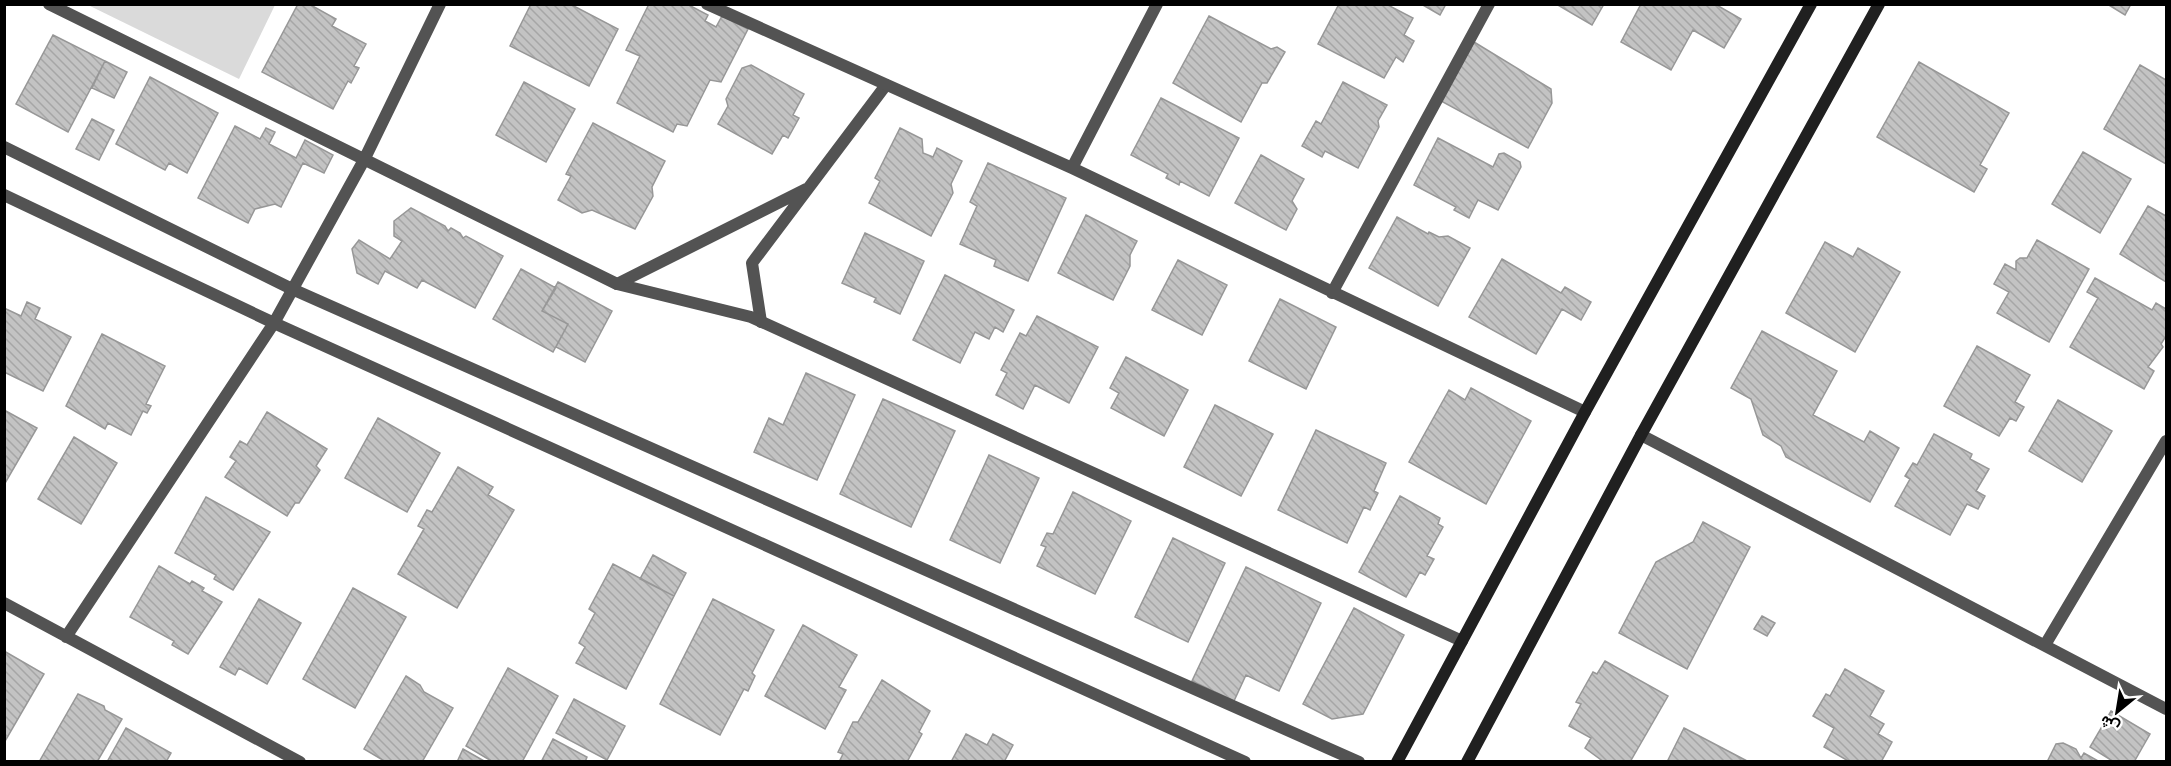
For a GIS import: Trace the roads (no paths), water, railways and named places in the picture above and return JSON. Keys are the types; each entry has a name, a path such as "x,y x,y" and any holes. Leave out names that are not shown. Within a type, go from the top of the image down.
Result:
{"street":[{"path":"49,4 617,284 761,322 1462,641"},
{"path":"66,637 274,322 364,160 440,4"},
{"path":"707,4 1072,168 1585,412"},
{"path":"1072,168 1157,4"},
{"path":"1332,293 1489,4"},
{"path":"1397,762 1585,412 1812,4"},
{"path":"1467,762 1641,435 1879,4"},
{"path":"761,322 752,263 886,85"},
{"path":"4,147 292,289 1359,762"},
{"path":"617,284 810,187"},
{"path":"4,195 274,322 1245,762"},
{"path":"1641,435 2166,709"},
{"path":"2045,645 2166,441"},
{"path":"4,603 300,762"}]}
